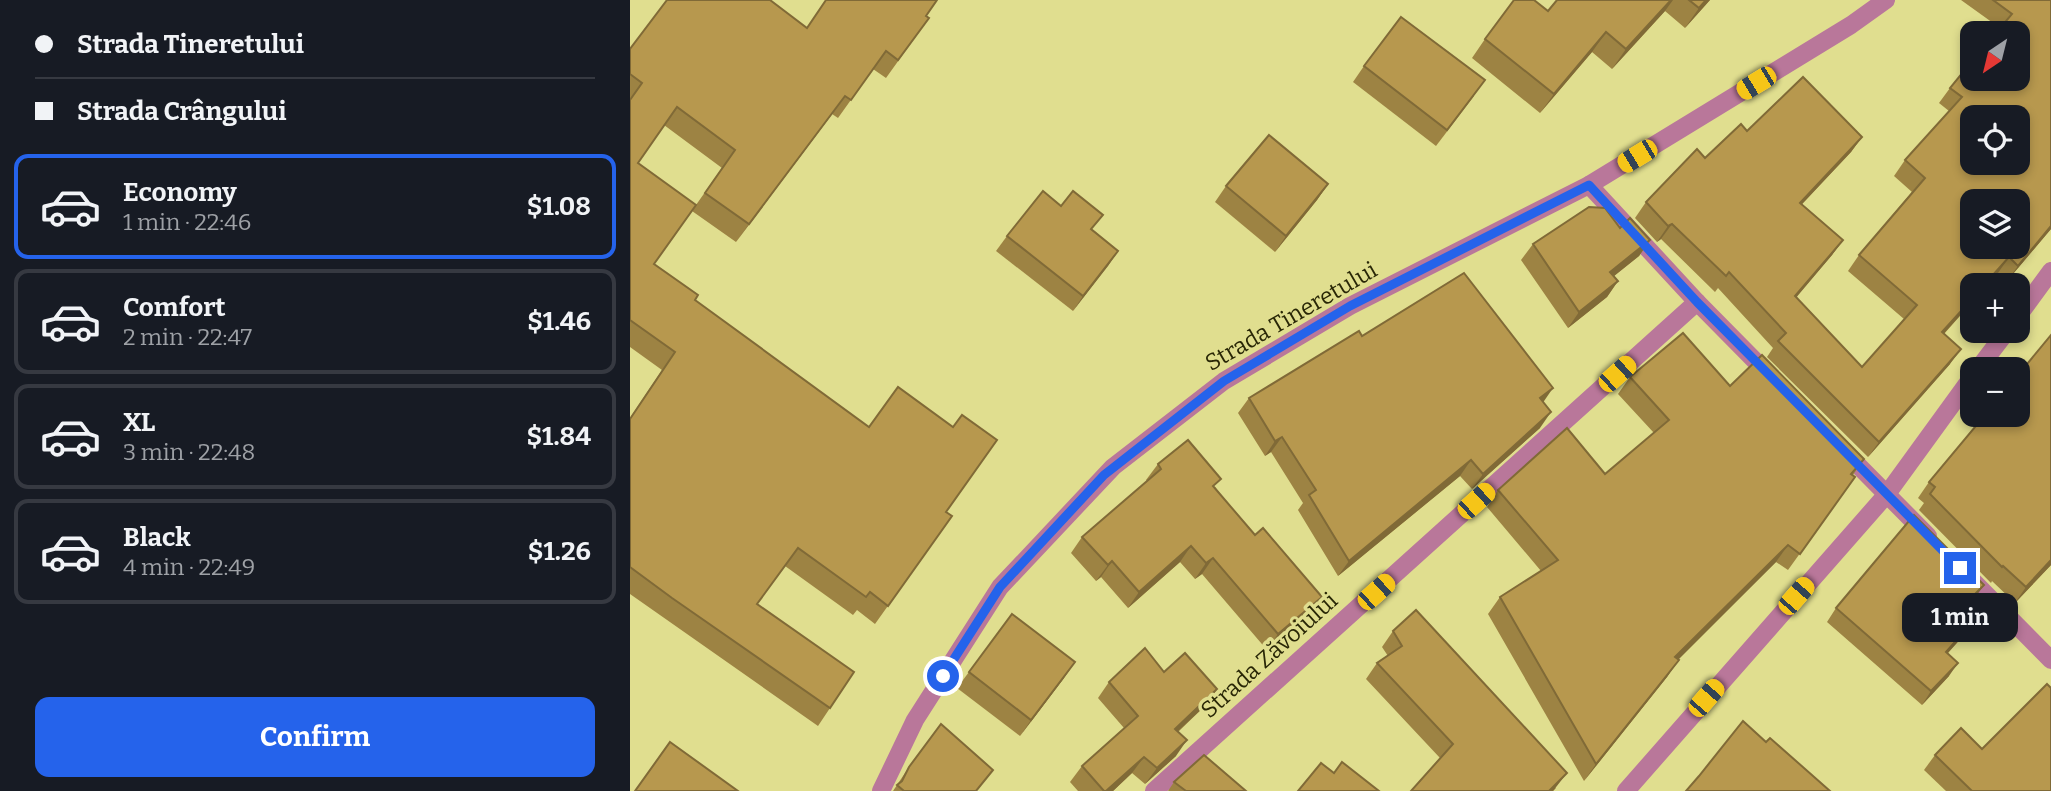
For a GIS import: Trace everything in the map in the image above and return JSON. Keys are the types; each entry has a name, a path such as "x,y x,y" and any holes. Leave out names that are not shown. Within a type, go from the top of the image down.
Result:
{"street":[{"name":"Strada Tineretului","path":"881,791 915,720 1000,587 1113,467 1224,381 1350,306 1589,185 1852,25 1885,0"},
{"path":"1589,185 1697,302 1783,388"},
{"path":"2030,300 2051,271"},
{"name":"Strada Zăvoiului","path":"1154,791 1697,302"},
{"path":"1987,357 1998,343"},
{"path":"1626,791 1886,494 1960,393"},
{"path":"1830,436 2051,660"}],"building":[{"path":"667,0 770,0 807,28 826,0 937,0 926,16 929,18 898,60 886,51 851,100 845,96 749,224 705,193 735,150 677,107 638,163 696,205 654,264 698,295 695,300 869,427 898,387 953,427 962,415 997,440 946,512 952,516 888,606 870,592 866,597 798,548 757,604 854,672 830,708 630,567 630,419 675,352 630,320 630,100 642,83 630,74 630,49"},
{"path":"1514,0 1534,0 1548,11 1557,0 1671,0 1626,49 1606,32 1554,94 1485,39"},
{"path":"1689,0 1706,0 1699,8"},
{"path":"1993,0 2051,0 2051,226 2030,251 2030,189 1960,189 1960,259 2007,259 1995,273 1960,273 1960,312 1942,332 1961,349 1879,442 1778,341 1786,333 1729,272 1726,276 1672,224 1668,226 1646,202 1697,149 1705,158 1741,124 1747,131 1803,77 1862,137 1800,203 1843,240 1795,296 1862,367 1917,305 1859,255 1925,178 1905,160 1962,97 1950,88 1960,76 1960,91 2030,91 2030,21 2006,21 2012,14"},
{"path":"1401,17 1485,80 1447,130 1364,66"},
{"path":"1269,135 1328,184 1286,236 1226,186"},
{"path":"1043,191 1061,206 1073,191 1103,215 1091,229 1118,251 1083,296 1007,236"},
{"path":"1589,207 1605,208 1620,228 1630,218 1650,240 1610,272 1618,281 1579,312 1533,244"},
{"path":"2011,259 2024,259 2018,266"},
{"path":"1464,273 1553,388 1540,398 1551,412 1483,474 1471,460 1349,561 1309,495 1316,490 1282,437 1275,441 1249,398 1359,331 1362,336"},
{"path":"1683,333 1730,386 1762,355 1864,459 1851,474 1855,477 1800,554 1788,545 1675,657 1679,660 1596,764 1500,597 1558,560 1498,490 1567,428 1605,474 1669,420 1630,377"},
{"path":"2051,335 2051,560 2026,587 2002,567 1930,494 1935,487 1929,482 1975,427 2030,427 2030,360"},
{"path":"1188,440 1221,479 1213,486 1255,535 1263,528 1322,597 1278,634 1213,558 1206,563 1191,546 1139,592 1112,561 1108,565 1082,537 1161,469 1158,464"},
{"path":"1914,515 1984,585 1968,601 1980,614 1946,652 1958,663 1931,691 1836,608"},
{"path":"1416,610 1567,773 1549,791 1411,791 1453,744 1377,663 1402,646 1393,631"},
{"path":"1012,614 1075,662 1031,720 969,672"},
{"path":"1145,648 1164,672 1185,653 1217,689 1175,729 1187,740 1157,768 1144,757 1104,791 1082,766 1138,716 1109,682"},
{"path":"2047,684 2051,688 2051,791 1972,791 1935,755 1961,728 1982,749"},
{"path":"1743,721 1766,742 1770,738 1830,791 1686,791"},
{"path":"941,724 993,770 976,791 904,791 897,785"},
{"path":"670,742 738,791 635,791"},
{"path":"1204,755 1246,791 1186,791 1174,782"},
{"path":"1342,762 1379,791 1298,791 1321,763 1334,773"}],"route":[{"path":"943,676 1000,587 1104,475 1224,381 1350,306 1589,185 1697,302 1960,568"}]}
